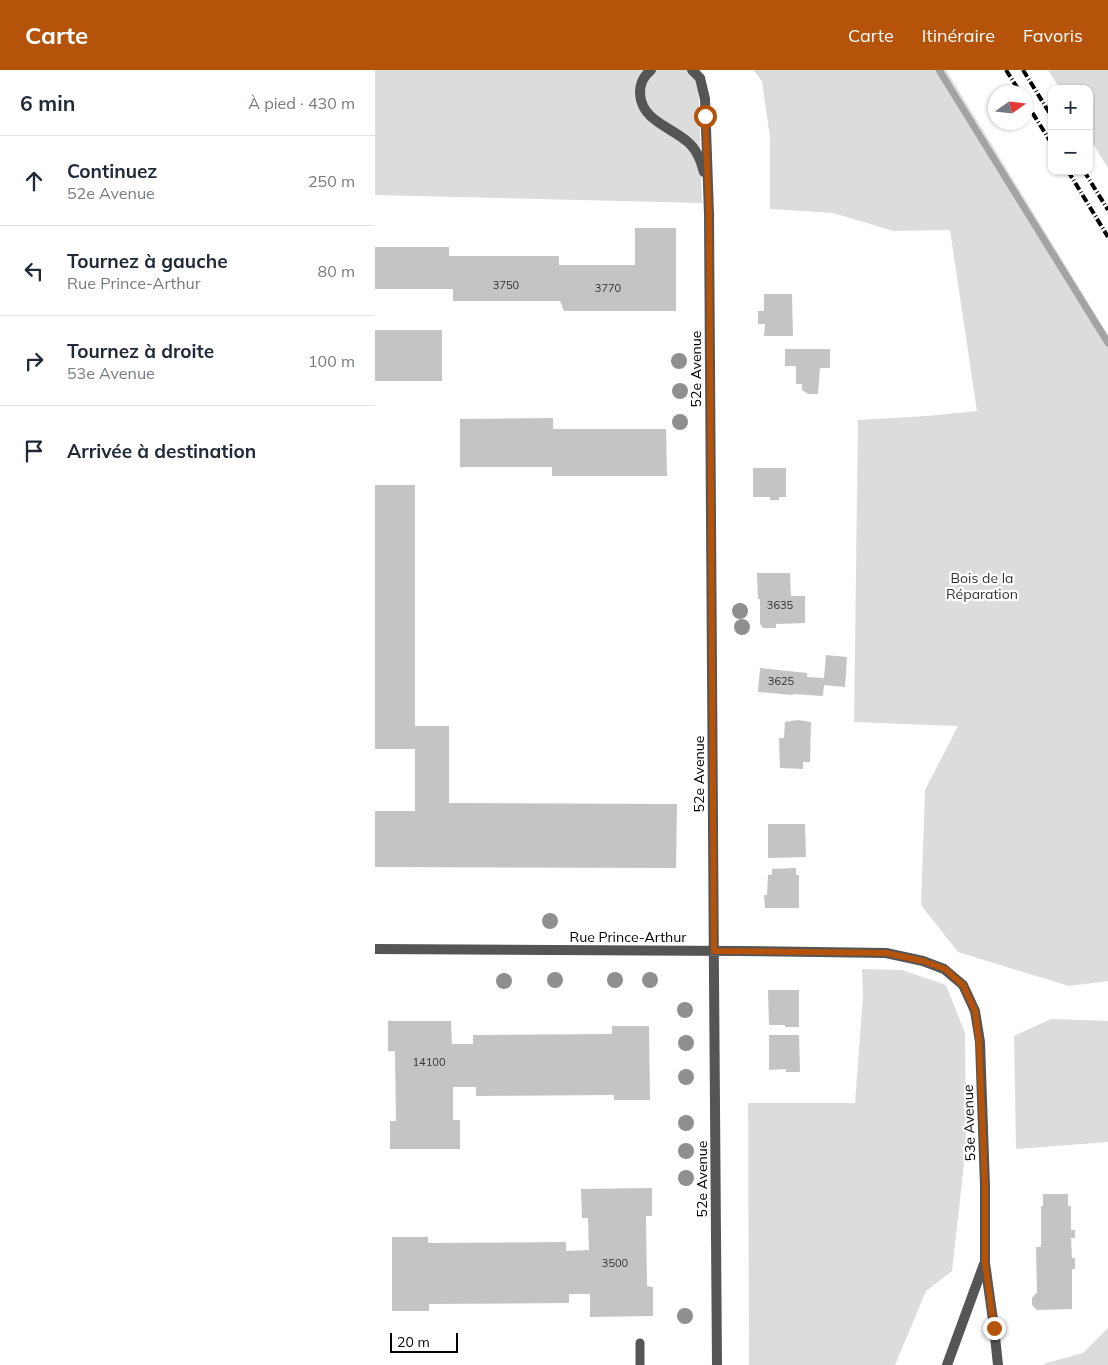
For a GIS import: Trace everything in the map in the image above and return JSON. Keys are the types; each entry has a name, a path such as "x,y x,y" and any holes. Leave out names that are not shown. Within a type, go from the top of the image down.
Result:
{"street":[{"name":"52e Avenue","path":"651,70 645,75 640,89 644,109 651,117 689,144 700,159 708,182"},
{"name":"52e Avenue","path":"692,70 700,78 705,99 709,230 717,1365"},
{"name":"Rue Prince-Arthur","path":"375,949 886,953 923,961 945,969 963,985"},
{"name":"53e Avenue","path":"963,985 975,1011 979,1042 985,1186 985,1263 998,1365"},
{"name":"53e Avenue","path":"947,1365 985,1263"}],"lane":[{"path":"640,1343 640,1365"}],"green space":[{"path":"375,70 698,70 702,203 375,195"},
{"name":"Bois de la Réparation","path":"753,70 946,70 1108,335 1108,981 1069,986 958,952 921,905 925,790 958,726 854,722 858,420 977,411 950,230 894,231 833,213 770,209 770,138 762,81"},
{"path":"1048,70 1108,70 1108,168 1093,144 1093,85 1057,85"},
{"path":"862,969 902,970 946,985 965,1033 966,1146 952,1271 926,1291 895,1365 749,1365 748,1103 855,1103 863,996"},
{"path":"1051,1019 1108,1021 1108,1142 1016,1149 1014,1036"},
{"path":"1108,1328 1108,1365 1044,1365 1083,1353"}],"building":[{"path":"635,228 676,228 676,311 564,311 560,301 453,301 453,289 375,289 375,247 449,247 449,256 559,256 559,265 635,265"},
{"path":"764,294 792,294 793,336 764,336 765,324 758,324 758,311 764,311"},
{"path":"375,330 442,330 442,381 375,381"},
{"path":"785,349 830,349 830,368 820,368 818,394 808,394 802,390 802,384 796,384 796,366 785,366"},
{"path":"553,418 553,429 666,429 667,476 552,476 552,467 460,467 460,419"},
{"path":"753,468 786,468 786,497 779,497 779,500 770,500 770,497 753,497"},
{"path":"375,485 415,485 415,726 449,726 449,803 677,804 676,868 375,867 375,811 415,811 415,749 375,749"},
{"path":"757,573 790,573 791,596 805,596 805,623 776,624 776,628 763,628 760,624"},
{"path":"826,655 847,657 845,687 824,685 823,696 758,692 760,668 807,673 807,677 824,678"},
{"path":"798,720 811,722 810,762 803,762 803,769 780,768 779,738 784,738 785,722"},
{"path":"768,824 805,824 806,857 768,858"},
{"path":"796,868 796,875 799,875 799,908 765,908 764,895 767,895 768,875 772,875 772,869"},
{"path":"768,990 799,990 799,1027 769,1025"},
{"path":"388,1021 451,1021 452,1044 473,1044 473,1035 612,1034 612,1026 649,1026 650,1100 614,1100 614,1095 476,1096 476,1087 453,1087 453,1120 460,1120 460,1149 390,1149 390,1121 396,1121 395,1051 388,1051"},
{"path":"769,1035 799,1035 800,1072 786,1072 786,1069 769,1070"},
{"path":"652,1188 652,1216 646,1216 647,1286 653,1287 653,1316 590,1317 590,1294 569,1294 569,1303 429,1304 429,1311 392,1311 392,1237 428,1237 428,1243 566,1242 566,1251 589,1250 588,1218 582,1218 581,1189"},
{"path":"1043,1194 1068,1194 1068,1206 1071,1206 1071,1230 1075,1230 1075,1238 1071,1238 1072,1258 1075,1258 1075,1269 1072,1269 1072,1309 1037,1310 1032,1305 1032,1298 1037,1292 1036,1247 1041,1247 1041,1206 1043,1206"}],"waterway":[{"path":"939,70 1108,343"}],"railway":[{"path":"1006,70 1016,85"},
{"path":"1023,70 1048,111"},
{"path":"1033,114 1048,138"},
{"path":"1070,175 1108,237"},
{"path":"1086,175 1108,210"}],"route":[{"path":"705,116 709,214 714,951 886,953 923,961 945,969 963,985 975,1011 979,1042 985,1186 985,1263 994,1328"}]}
